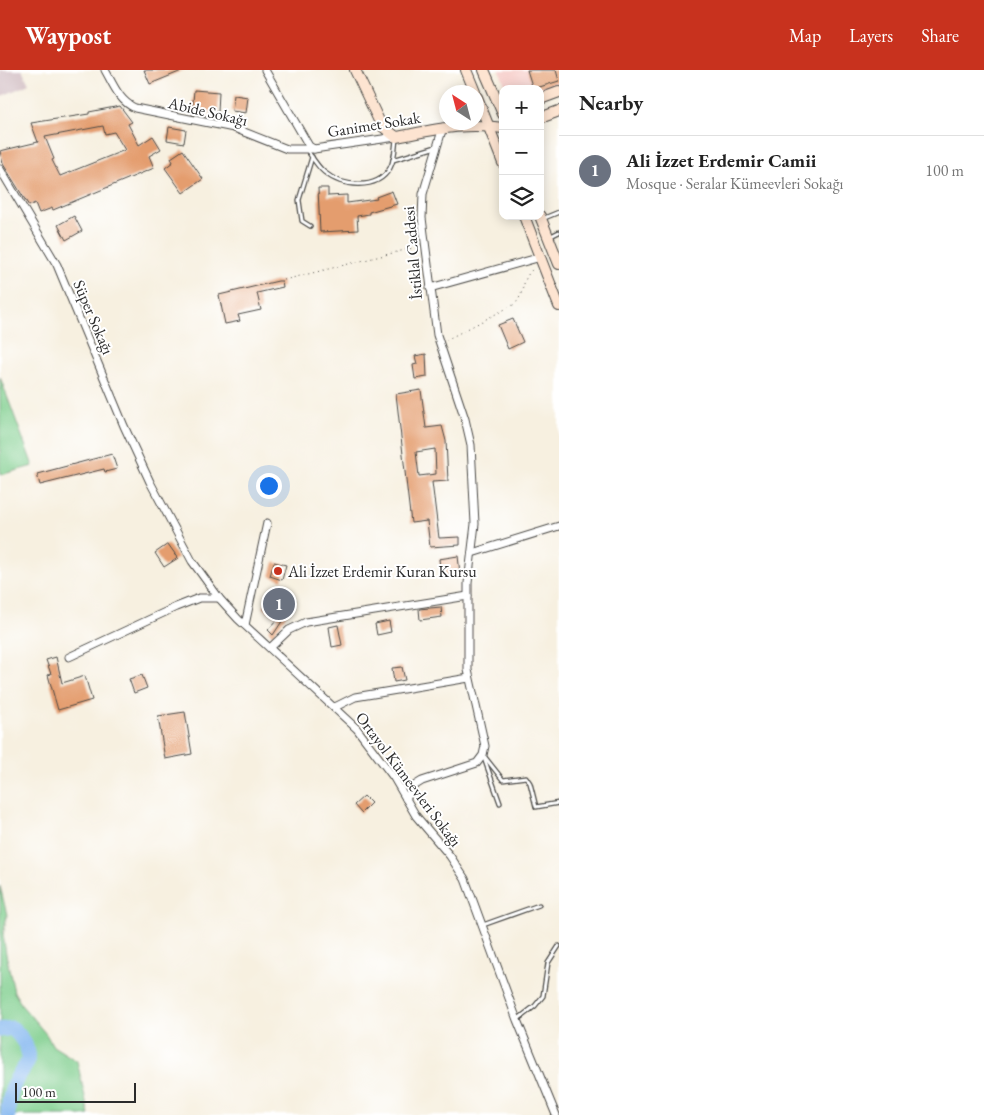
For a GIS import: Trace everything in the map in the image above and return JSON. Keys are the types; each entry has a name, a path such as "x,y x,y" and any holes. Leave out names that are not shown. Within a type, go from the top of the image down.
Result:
{"main road":[{"path":"355,70 381,125 396,137"},
{"path":"466,70 472,85"},
{"path":"484,70 499,104"},
{"path":"544,98 559,92"},
{"path":"484,109 499,112"},
{"path":"544,117 559,111"},
{"path":"484,119 499,153"},
{"name":"Ganimet Sokak","path":"484,126 499,127"},
{"name":"Ganimet Sokak","path":"396,137 439,127"},
{"path":"526,220 559,306"},
{"path":"542,220 559,264"}],"street":[{"name":"Abide Sokağı","path":"105,70 124,102 144,110 234,128 288,149 311,149"},
{"name":"Ganimet Sokak","path":"265,70 304,142 311,149 396,137"},
{"name":"İstiklal Caddesi","path":"444,130 436,147 423,194 425,245 433,316 439,344 465,419 470,445 475,506 468,596 469,678 484,739 483,755"},
{"name":"Süper Sokağı","path":"0,169 57,265 124,426 150,482"},
{"path":"430,288 541,257"},
{"name":"Ortayol Kümeevleri Sokağı","path":"150,482 192,561 219,598 245,625 335,707 368,742 394,778 416,816 459,869 470,889 517,1020 556,1115"},
{"path":"245,625 267,523"},
{"path":"472,554 559,526"},
{"path":"270,648 289,630 306,622 468,596"},
{"path":"69,658 176,606 199,598 219,598"},
{"path":"335,707 355,697 469,678"},
{"path":"406,799 417,783 472,765 483,755"}],"lane":[{"path":"312,157 324,172 333,178 360,184 378,181 384,177 393,160 396,137"},
{"path":"393,160 436,147"},
{"path":"310,226 302,221 299,200 312,157 311,149"},
{"path":"544,217 559,212"},
{"path":"548,237 559,232"},
{"path":"483,755 500,803"},
{"path":"483,755 503,780 526,777 530,783 536,807 559,803"},
{"path":"483,925 539,905"},
{"path":"517,1020 535,1006 543,996 548,962 559,946"}],"path":[{"path":"284,280 425,245"},
{"path":"439,344 515,304 521,298 526,275 534,268"}],"shaded area":[{"path":"0,70 22,70 29,84 0,97"},
{"path":"499,70 559,70 559,83 544,89 544,85 505,85"}],"green space":[{"path":"0,377 33,466 0,475"},
{"path":"0,886 7,915 3,935 14,992 53,1046 77,1061 89,1115 0,1115"}],"building":[{"path":"144,70 184,70 150,84"},
{"path":"527,70 556,70 559,81 544,86 532,85"},
{"path":"194,90 219,92 218,112 209,111 208,117 192,114"},
{"path":"234,95 248,97 246,113 232,111"},
{"path":"120,106 132,122 128,124 139,145 153,136 161,149 149,156 154,168 53,210 52,208 39,213 35,203 29,206 3,164 0,151 38,142 31,123 89,114 89,112","holes":["103,126 105,134 114,132 125,150 60,176 52,160 54,159 45,137"]},
{"path":"169,127 186,130 184,143 167,140"},
{"path":"183,150 203,179 183,193 165,168 173,162 171,158"},
{"path":"318,188 328,188 328,196 347,195 347,203 377,199 376,197 392,191 397,204 369,212 369,214 357,216 358,230 320,232"},
{"path":"74,216 82,231 66,240 58,225"},
{"path":"282,281 283,287 257,293 261,310 238,315 240,321 225,324 219,295"},
{"path":"513,319 523,342 508,349 498,325"},
{"path":"426,354 427,377 415,379 413,365 417,364 415,356"},
{"path":"421,390 426,428 442,426 446,441 448,481 432,482 439,538 460,537 460,545 430,547 427,521 411,523 396,394","holes":["435,449 436,474 419,476 416,452"]},
{"path":"112,454 117,469 105,472 104,469 40,485 37,474"},
{"path":"168,544 178,558 164,567 155,553"},
{"path":"458,556 460,573 441,576 439,559"},
{"name":"Ali İzzet Erdemir Kuran Kursu","path":"274,562 286,565 282,580 270,576"},
{"path":"276,588 296,600 273,635 268,630 279,618 263,608"},
{"path":"441,607 442,617 420,620 419,609"},
{"path":"389,621 391,632 377,635 375,624"},
{"path":"338,625 342,645 332,647 329,627"},
{"path":"56,657 62,683 85,676 92,700 58,710 48,675 51,674 46,660"},
{"path":"402,667 405,680 394,682 392,668"},
{"path":"142,675 147,688 134,693 129,679"},
{"path":"185,712 192,754 165,759 158,716"},
{"path":"364,796 371,803 361,813 354,805"}],"waterway":[{"path":"0,1030 12,1028 22,1039 28,1053 27,1063 12,1088 8,1115"}],"place":[{"name":"Ali İzzet Erdemir Kuran Kursu","path":"278,571"},
{"name":"Ali İzzet Erdemir Camii","path":"279,604"}]}
